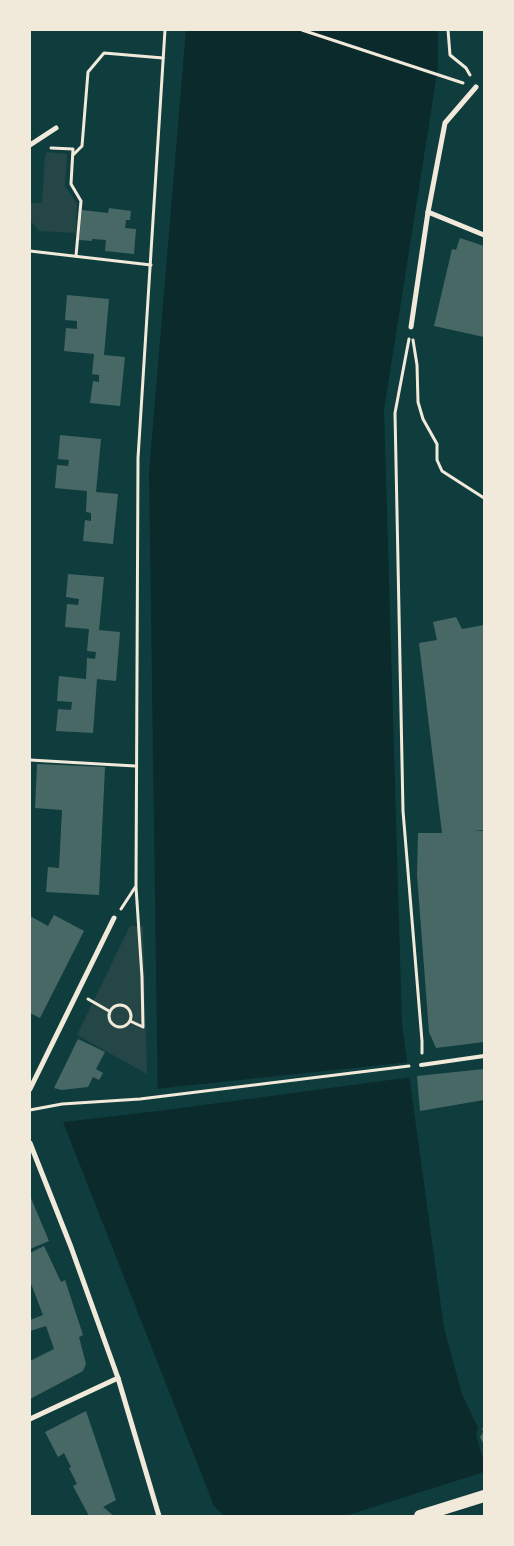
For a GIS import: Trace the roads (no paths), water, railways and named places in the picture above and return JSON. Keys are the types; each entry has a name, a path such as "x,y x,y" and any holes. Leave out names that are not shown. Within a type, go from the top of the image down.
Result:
{"main road":[{"path":"420,1516 484,1496"}],"street":[{"path":"411,327 428,212 445,123 476,87"},
{"path":"30,145 56,128"},
{"path":"428,212 484,235"},
{"path":"30,1088 114,918"},
{"path":"30,1143 71,1246 118,1378 159,1516"},
{"path":"30,1419 118,1378"}],"lane":[{"path":"421,1065 484,1056"}]}
